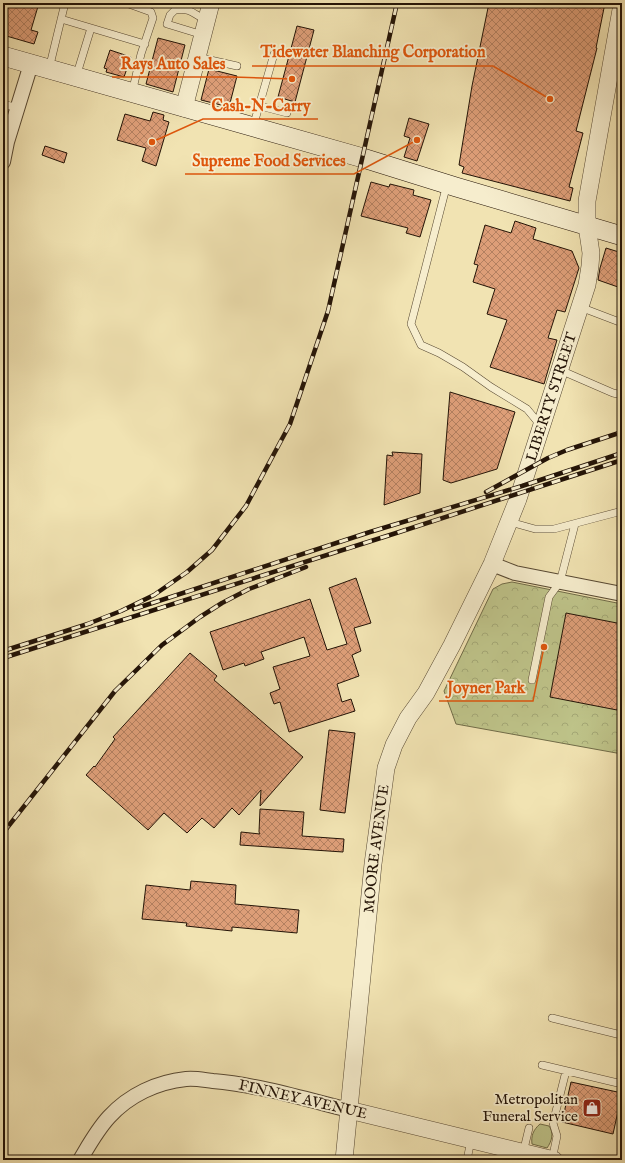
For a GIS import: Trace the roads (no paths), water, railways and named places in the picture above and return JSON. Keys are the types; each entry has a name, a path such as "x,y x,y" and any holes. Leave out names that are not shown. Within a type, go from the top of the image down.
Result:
{"main road":[{"path":"3,58 40,66 363,158 622,236"}],"street":[{"path":"184,108 211,3"},
{"name":"LIBERTY STREET","path":"492,564 518,499 586,285 591,253 587,226 587,200 622,4"},
{"path":"3,162 5,142 18,108 40,66"},
{"path":"492,564 515,573 622,594"},
{"name":"MOORE AVENUE","path":"344,1160 373,864 386,768 394,745 408,718 426,693 452,645 492,564"},
{"name":"FINNEY AVENUE","path":"80,1160 97,1132 109,1117 123,1104 138,1094 155,1086 188,1079 251,1086 553,1160"}],"lane":[{"path":"40,66 61,19 65,3"},
{"path":"126,3 145,9 153,15 141,54 132,93"},
{"path":"183,9 192,10 205,27 167,24 170,15 175,10 183,9"},
{"path":"61,19 145,44"},
{"path":"76,77 91,28"},
{"path":"253,127 274,54"},
{"path":"198,57 237,66"},
{"path":"3,104 18,108"},
{"path":"260,106 287,113"},
{"path":"447,184 411,324 421,345 439,353 527,409 541,426"},
{"path":"579,307 622,323"},
{"path":"560,370 613,393 622,395"},
{"path":"509,522 535,529 554,529 622,511"},
{"path":"532,680 549,598 560,582 575,524"},
{"path":"552,1018 621,1034"},
{"path":"542,1065 622,1084"},
{"path":"553,1160 557,1136 553,1123 566,1071"},
{"path":"523,1152 529,1128"},
{"path":"467,1160 472,1140"}],"railway":[{"path":"85,625 121,611 154,595 187,572 212,550 246,506 290,424 328,311 397,3"},
{"path":"486,492 548,458 567,450 622,432"},
{"path":"134,609 370,532 522,486 622,453"},
{"path":"3,658 622,460"},
{"path":"3,833 115,691 162,645 222,603 249,589 306,567"},
{"path":"3,651 91,623"}],"place":[{"name":"Rays Auto Sales","path":"292,79"},
{"name":"Tidewater Blanching Corporation","path":"550,99"},
{"name":"Supreme Food Services","path":"417,140"},
{"name":"Cash-N-Carry","path":"152,142"},
{"name":"Joyner Park","path":"544,647"},
{"name":"Metropolitan Funeral Service","path":"592,1108"}]}
